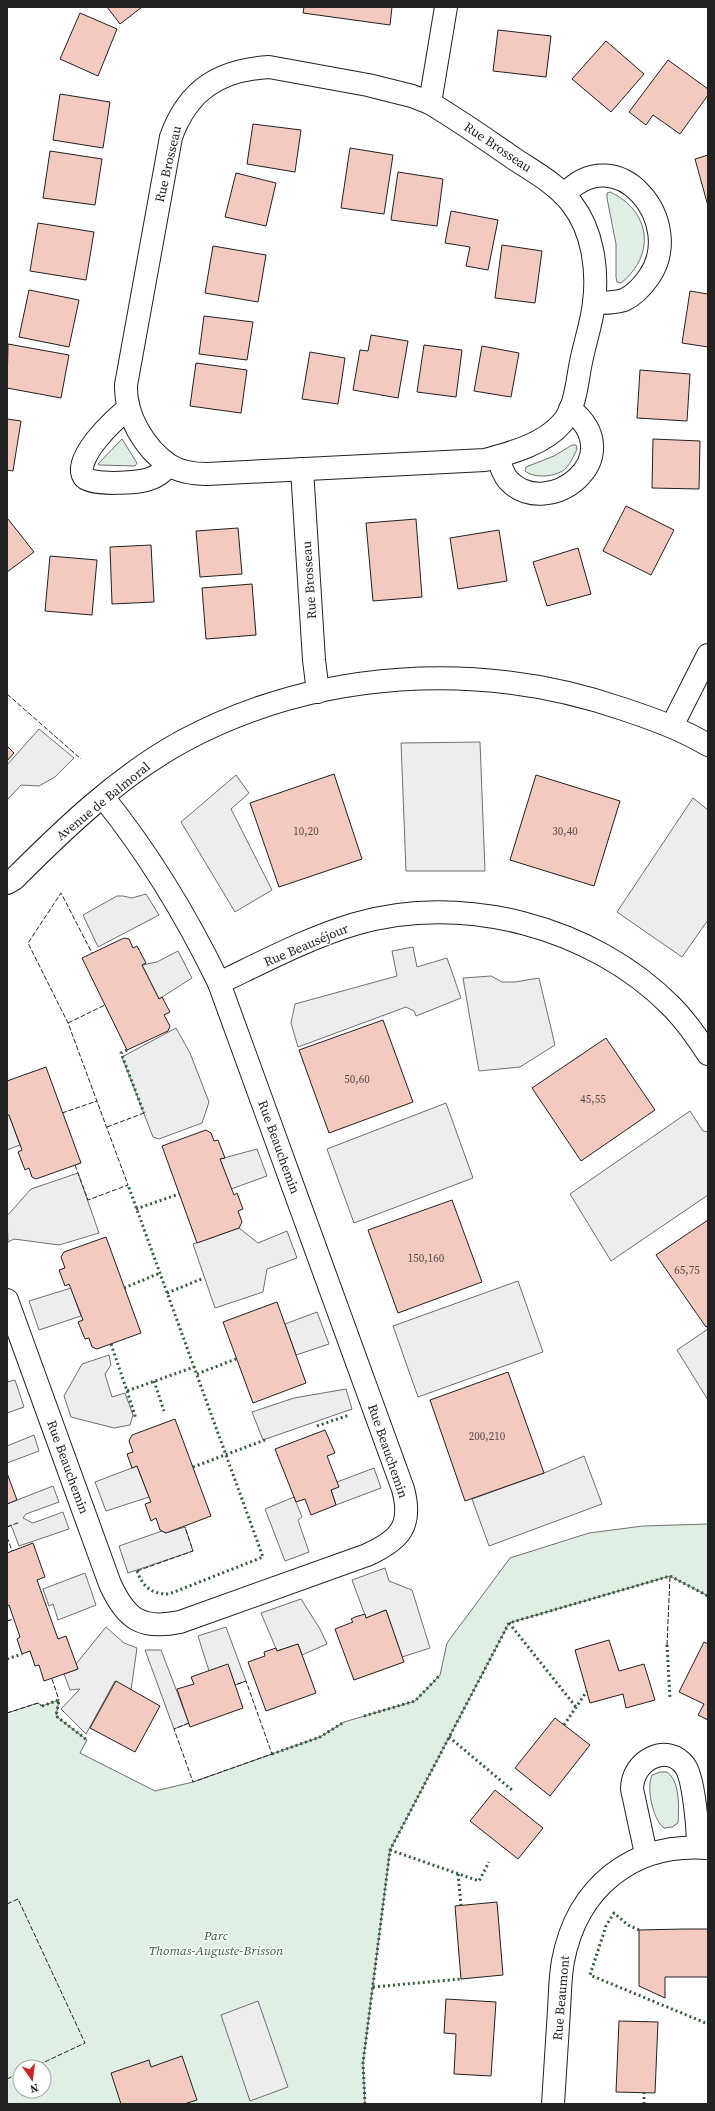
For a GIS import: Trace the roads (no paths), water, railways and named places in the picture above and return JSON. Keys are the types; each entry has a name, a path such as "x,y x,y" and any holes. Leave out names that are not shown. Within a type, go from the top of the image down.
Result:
{"street":[{"path":"430,103 446,7"},
{"name":"Rue Brosseau","path":"268,67 386,89 430,103 542,177 564,195 580,217 590,241 594,267 594,303 570,409 564,421 555,430 523,448 475,461 194,474 169,465 156,454 146,442 128,409 125,396 126,376 171,137 181,112 189,101 212,82 240,70 268,67"},
{"path":"564,195 576,182 584,178 605,175 618,178 628,183 639,192 654,212 658,225 660,241 658,257 653,271 644,284 635,293 624,300 594,303"},
{"path":"128,409 113,421 91,448 83,463 81,471 84,477 88,481 98,483 139,482 159,474 169,465"},
{"path":"498,456 506,477 511,482 530,492 554,491 576,482 589,462 592,451 591,442 585,424 570,409"},
{"name":"Rue Brosseau","path":"302,469 314,660 318,692"},
{"path":"672,726 708,655"},
{"name":"Avenue de Balmoral","path":"9,886 58,836 103,797 153,760 181,742 210,727 269,704 318,692 375,682 411,679 474,678 502,681 577,694 672,726 708,745"},
{"name":"Rue Beauchemin","path":"7,1300 110,1584 118,1601 126,1613 136,1620 150,1625 165,1625 180,1622 367,1555 394,1540 403,1528 407,1517 403,1489 219,983 198,941 139,842 103,797"},
{"name":"Rue Beauséjour","path":"219,983 324,935 355,924 390,917 426,913 460,913 494,917 562,936 588,947 618,964 671,1006 689,1027 708,1054"},
{"name":"Rue Beaumont","path":"553,2104 563,1962 568,1939 577,1918 602,1885 630,1862 646,1854 671,1848 703,1847 696,1817 690,1778 685,1766 670,1756 649,1758 641,1764 635,1772 632,1781 632,1789 646,1854"}],"park label":[{"name":"Parc Thomas-Auguste-Brisson","path":"216,1942"}]}
